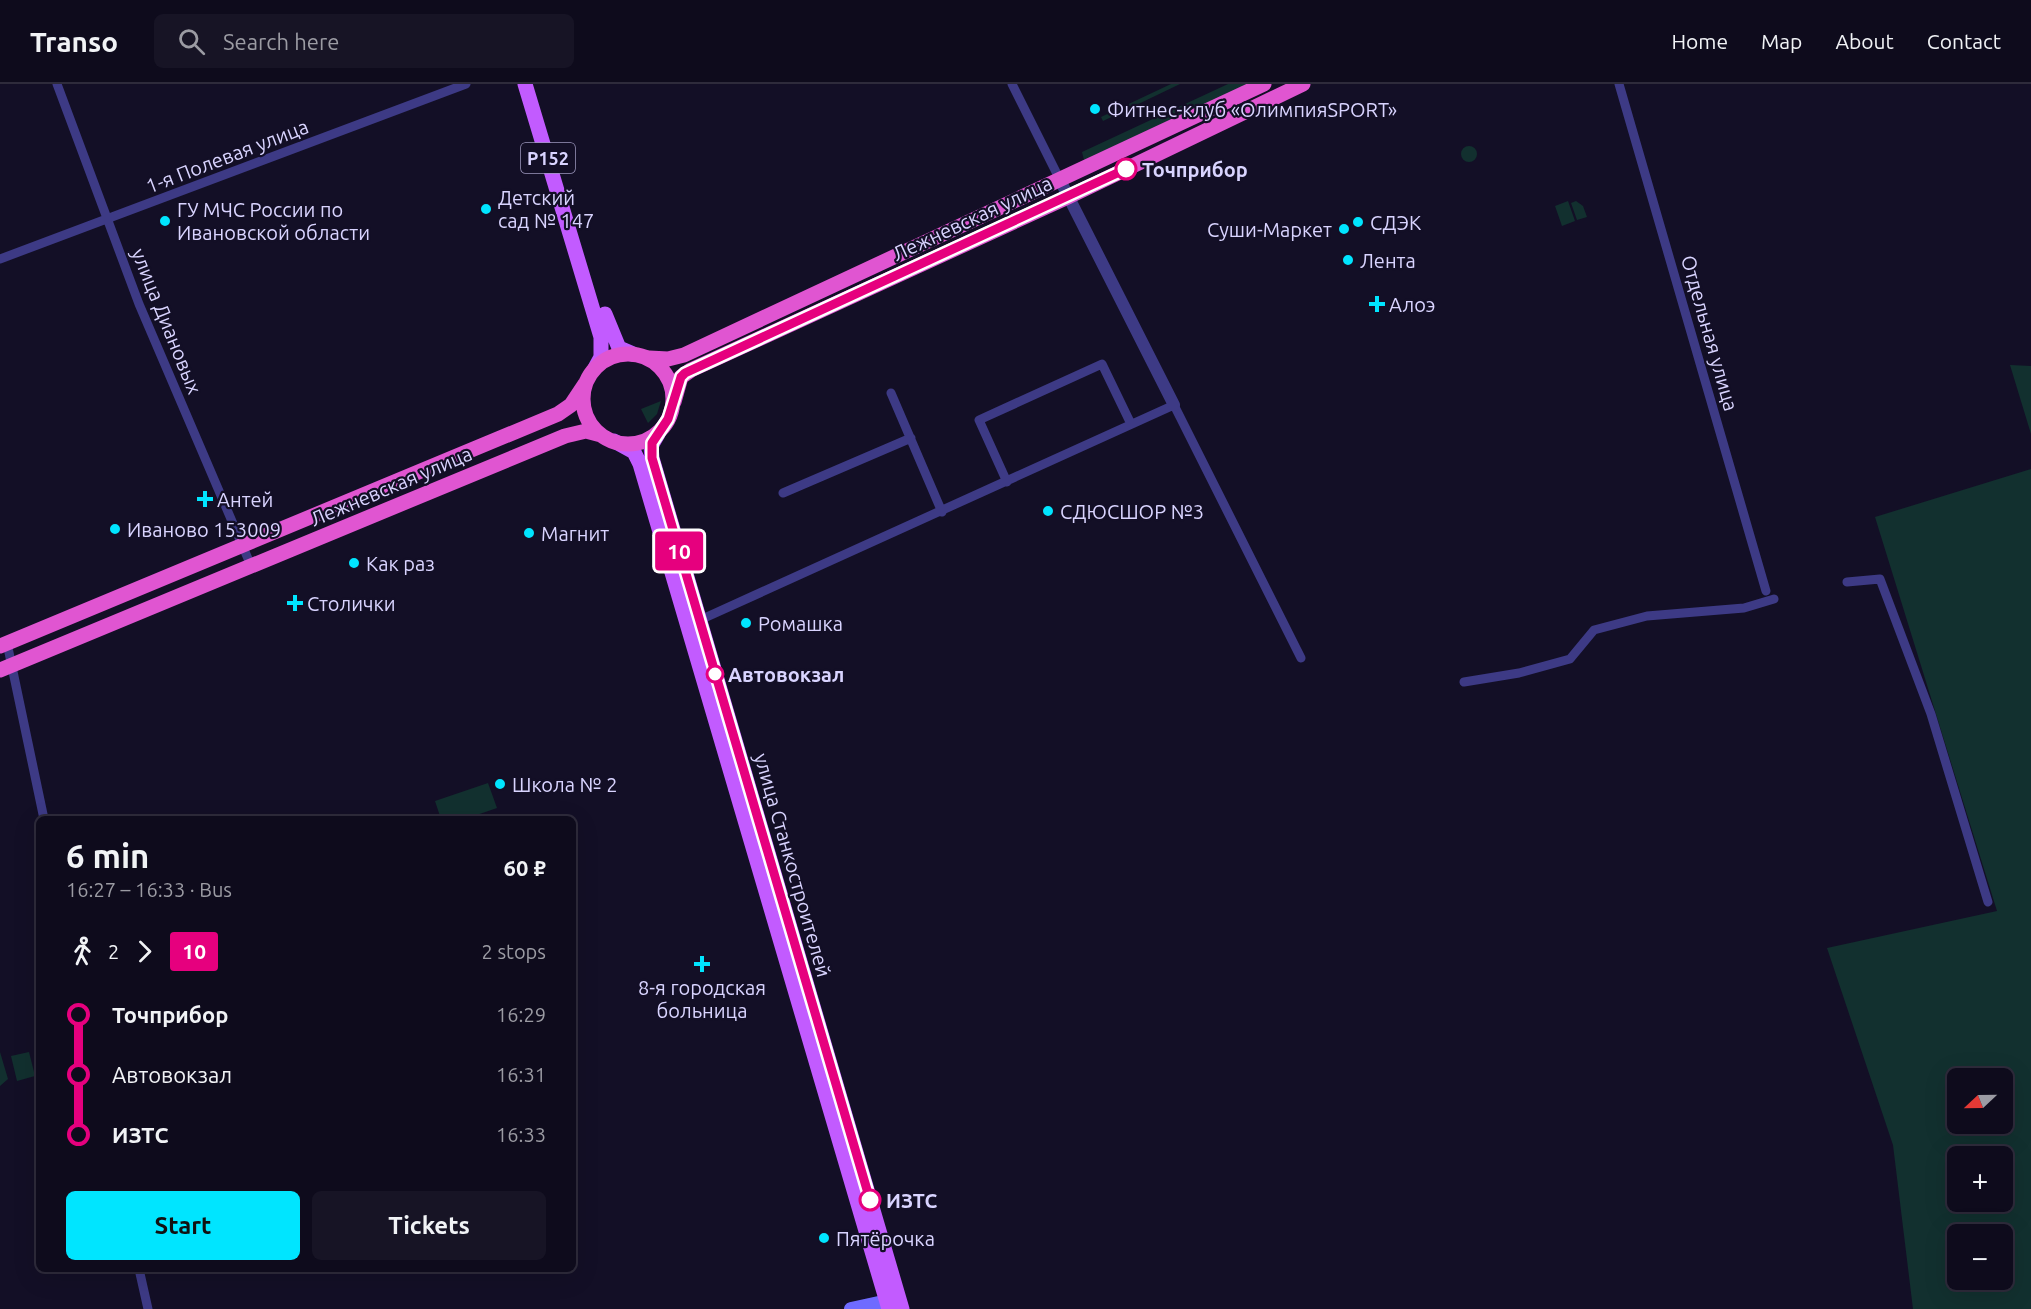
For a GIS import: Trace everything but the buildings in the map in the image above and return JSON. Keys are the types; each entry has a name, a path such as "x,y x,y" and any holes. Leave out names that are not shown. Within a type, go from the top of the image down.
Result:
{"highway":[{"name":"Лежневская улица","path":"649,358 668,359 684,355 1264,84"},
{"name":"Лежневская улица","path":"674,402 681,377 691,370 1068,197 1302,84"},
{"path":"633,354 649,358 668,377 674,402 668,419 658,434 634,443 607,438 590,422 585,412 585,384 595,368 610,357 633,354"},
{"name":"Лежневская улица","path":"3,645 558,414 571,405 585,384"},
{"name":"Лежневская улица","path":"6,668 566,436 586,431 607,438"}],"main road":[{"name":"Р152","path":"525,84 600,330 602,355 595,368"},
{"name":"Р152","path":"536,84 609,328 619,348 633,354"},
{"name":"улица Станкостроителей","path":"658,434 652,443 651,454 896,1306"},
{"name":"улица Станкостроителей","path":"607,438 634,452 640,464 896,1306"},
{"path":"851,1309 896,1306"}],"street":[{"name":"улица Диановых","path":"57,84 139,304 252,568"},
{"name":"1-я Полевая улица","path":"0,259 466,84"},
{"path":"1012,84 1301,658"},
{"name":"Отдельная улица","path":"1619,84 1766,591"},
{"path":"1007,482 979,420 1102,364 1131,424"},
{"path":"891,393 942,512"},
{"path":"700,620 1174,405"},
{"path":"783,493 911,438"},
{"path":"1847,582 1880,579 1931,714 1988,902"},
{"path":"1464,682 1519,673 1570,659 1594,630 1647,616 1743,608 1774,599"},
{"path":"3,645 6,668 43,816"},
{"path":"140,1272 148,1309"}],"green space":[{"path":"1171,84 1180,84 1103,121 1101,117"},
{"path":"1228,84 1248,84 1084,160 1082,152"},
{"path":"1469,146 1475,148 1477,154 1475,160 1469,162 1463,160 1461,154 1463,148"},
{"path":"1568,201 1575,221 1562,226 1555,206"},
{"path":"1576,201 1583,206 1587,217 1577,220 1571,203"},
{"path":"2010,365 2031,366 2031,434"},
{"path":"661,401 657,414 648,423 641,409"},
{"path":"2031,469 2031,1309 1913,1309 1893,1145 1827,948 1997,911 1875,517"},
{"path":"488,783 497,808 474,816 440,816 435,801"},
{"path":"0,1052 8,1079 0,1086"},
{"path":"29,1052 35,1076 17,1081 11,1056"}],"bus line":[{"name":"10","path":"870,1200 652,458 651,446 672,411 681,377 685,373 1126,169"}],"place":[{"name":"Фитнес-клуб «ОлимпияSPORT»","path":"1095,109"},
{"name":"Точприбор","path":"1126,169"},
{"name":"Детский сад № 147","path":"486,209"},
{"name":"ГУ МЧС России по Ивановской области","path":"165,221"},
{"name":"СДЭК","path":"1358,222"},
{"name":"Суши-Маркет","path":"1344,229"},
{"name":"Лента","path":"1348,260"},
{"name":"Алоэ","path":"1377,304"},
{"name":"Антей","path":"205,499"},
{"name":"СДЮСШОР №3","path":"1048,511"},
{"name":"Иваново 153009","path":"115,529"},
{"name":"Магнит","path":"529,533"},
{"name":"Как раз","path":"354,563"},
{"name":"Столички","path":"295,603"},
{"name":"Ромашка","path":"746,623"},
{"name":"Автовокзал","path":"715,674"},
{"name":"Школа № 2","path":"500,784"},
{"name":"8-я городская больница","path":"702,964"},
{"name":"ИЗТС","path":"870,1200"},
{"name":"Пятёрочка","path":"824,1238"}]}
